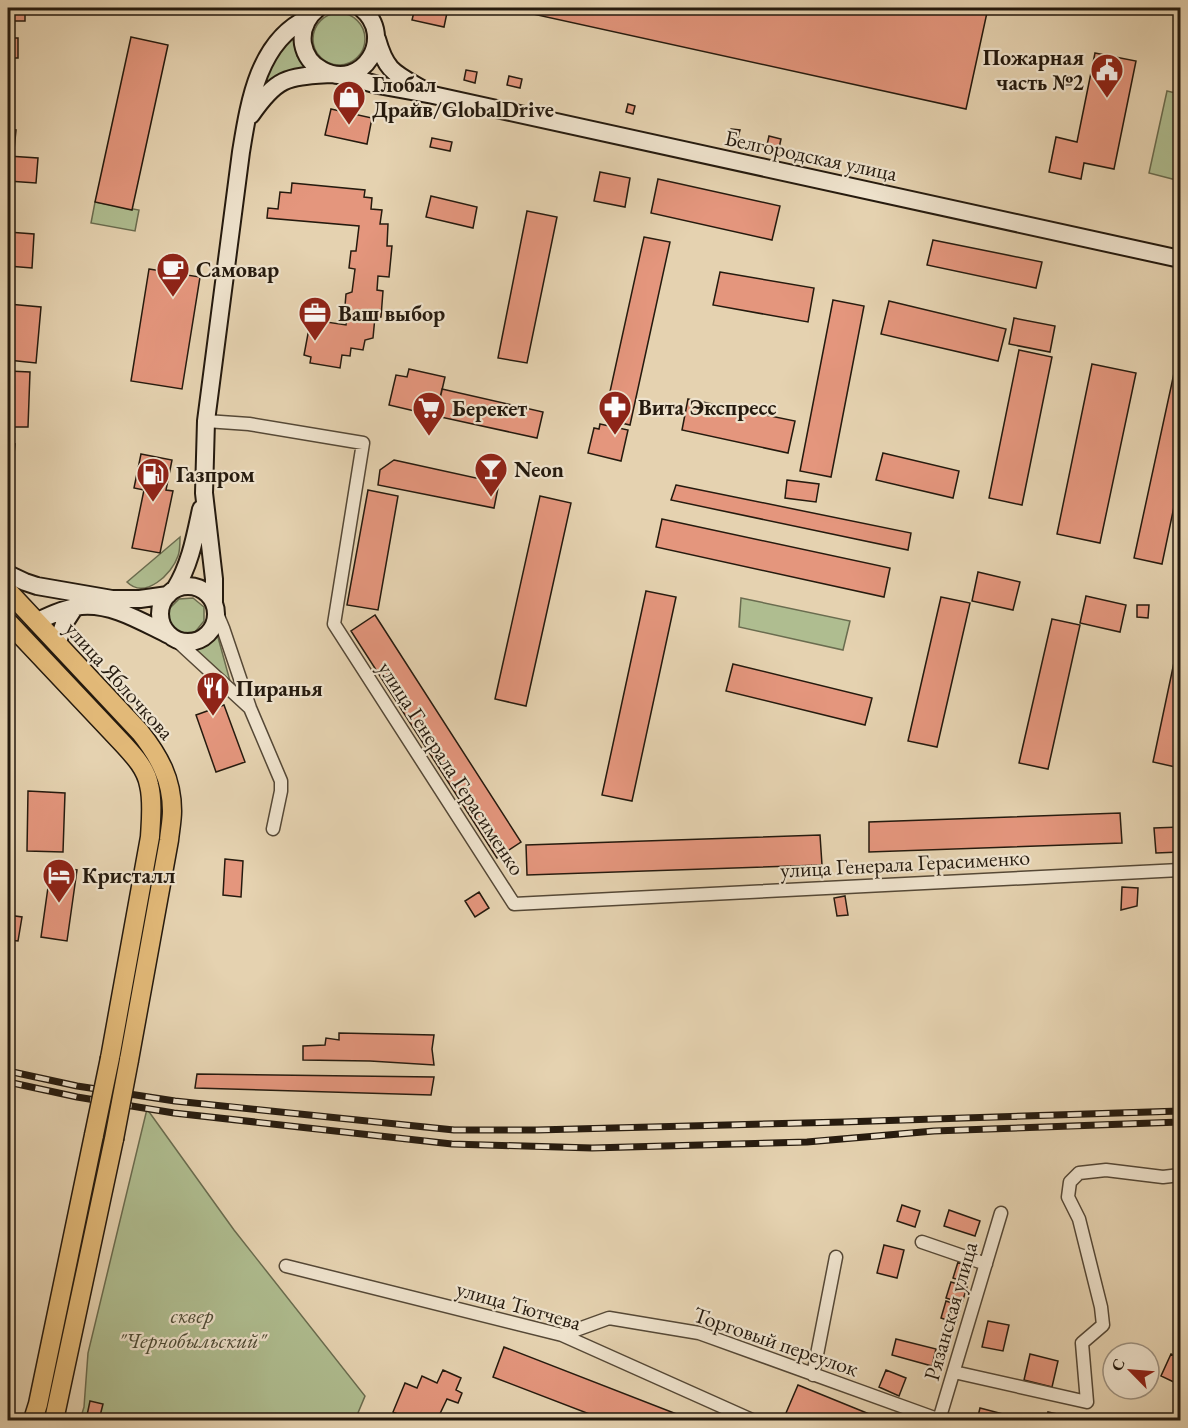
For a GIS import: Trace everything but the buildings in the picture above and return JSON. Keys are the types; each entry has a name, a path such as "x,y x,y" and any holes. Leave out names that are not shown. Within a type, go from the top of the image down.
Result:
{"main road":[{"path":"361,8 371,18 376,32"},
{"path":"246,123 264,97 281,82 301,76 338,74 357,70 364,65 374,52 376,32 374,8"},
{"path":"312,11 303,35 306,53 317,67 325,72 338,74"},
{"path":"36,622 84,606 119,612 172,637 190,642 204,637 214,626 214,579 204,493 206,422 241,152 255,85 266,60 285,34 312,11"},
{"name":"Белгородская улица","path":"376,32 382,56 392,71 433,95"},
{"name":"Белгородская улица","path":"338,74 378,85 433,95 1180,259"},
{"path":"172,637 164,628 160,611 163,603 182,579 194,543 204,493"},
{"path":"8,574 38,586 112,599 140,598 171,592 183,587 198,588 210,597 215,607"},
{"name":"улица Яблочкова","path":"8,591 140,732 156,753 168,779 172,810 169,840 114,1140 54,1420"},
{"path":"57,644 64,624 75,608"},
{"name":"улица Яблочкова","path":"8,622 139,762 149,784 151,810 150,837 110,1058 33,1420"}],"street":[{"name":"улица Генерала Герасименко","path":"206,422 249,424 363,443 334,624 514,904 1180,870"},
{"path":"215,607 250,708 280,781 281,791 273,829"},
{"path":"172,637 250,708"},
{"path":"954,1372 1087,1402 1082,1343 1103,1325 1101,1307 1079,1219 1068,1197 1070,1182 1078,1173 1106,1170 1163,1178 1180,1175"},
{"name":"Рязанская улица","path":"940,1420 1001,1213"},
{"path":"922,1242 986,1264"},
{"path":"813,1375 836,1257"},
{"name":"улица Тютчева","path":"286,1266 562,1335 752,1420"},
{"name":"Торговый переулок","path":"562,1335 609,1318 699,1334 940,1420"}],"green space":[{"path":"334,13 344,13 358,20 365,39 358,58 344,65 334,65 324,61 317,54 313,44 313,34 317,24 324,17"},
{"path":"293,36 297,56 308,71 257,94 274,53"},
{"path":"1167,91 1180,94 1180,181 1149,173"},
{"path":"95,202 139,210 135,231 91,223"},
{"path":"180,537 178,556 164,577 142,588 134,587 127,582"},
{"path":"193,598 204,607 204,621 195,632 181,633 170,624 169,609 179,599"},
{"path":"741,598 850,621 843,650 739,627"},
{"path":"216,630 230,681 191,648 205,642"},
{"name":"сквер \"Чернобыльский\"","path":"147,1109 234,1230 365,1396 355,1420 80,1420 84,1407 88,1353"}],"railway":[{"path":"8,1071 77,1086 175,1101 454,1130 843,1122 1180,1111"},
{"path":"8,1082 77,1097 174,1113 452,1144 592,1148 807,1142 934,1131 1180,1122"}],"place":[{"name":"Пожарная часть №2","path":"1107,99"},
{"name":"Глобал Драйв/GlobalDrive","path":"349,126"},
{"name":"Самовар","path":"173,298"},
{"name":"Ваш выбор","path":"315,342"},
{"name":"Вита Экспресс","path":"615,436"},
{"name":"Берекет","path":"429,437"},
{"name":"Neon","path":"491,498"},
{"name":"Газпром","path":"153,503"},
{"name":"Пиранья","path":"213,717"},
{"name":"Кристалл","path":"59,904"}]}
